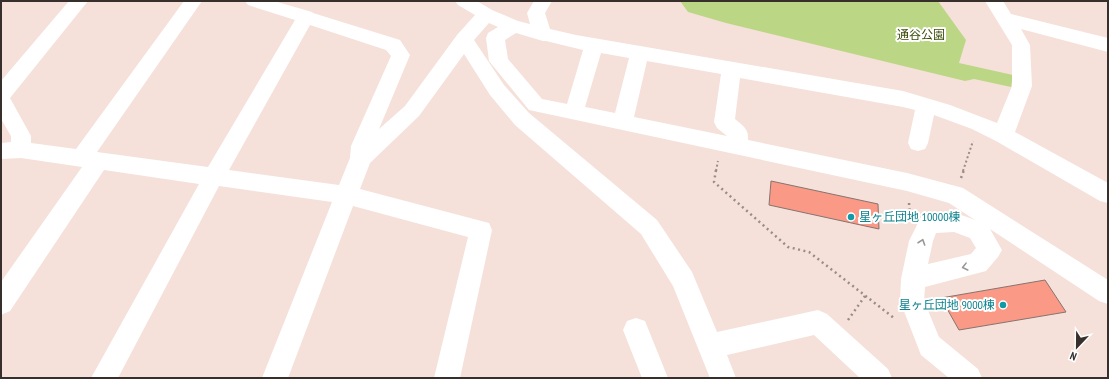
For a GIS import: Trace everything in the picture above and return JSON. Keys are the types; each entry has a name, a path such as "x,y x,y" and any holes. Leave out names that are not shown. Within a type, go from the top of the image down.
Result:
{"street":[{"path":"1,95 79,1"},
{"path":"1,303 90,159 193,1"},
{"path":"254,1 393,44 400,55 361,146 361,158 275,378"},
{"path":"464,1 486,14 513,26 543,35 903,99 943,110 979,123 1003,134 1108,194"},
{"path":"543,1 536,13 543,35"},
{"path":"994,1 1021,45 1022,86 1003,134"},
{"path":"361,158 412,111 464,40 486,14"},
{"path":"104,378 214,176 306,16"},
{"path":"1005,20 1108,45"},
{"path":"513,26 495,38 499,61 536,105 907,182 955,195 1108,293"},
{"path":"464,40 497,90 522,119 649,227 683,280 711,346 720,377"},
{"path":"574,112 594,45"},
{"path":"623,122 640,53"},
{"path":"731,69 724,122 738,133 737,146"},
{"path":"1,101 20,136 11,151 90,159 346,195 481,230 447,378"},
{"path":"918,143 926,105"},
{"path":"913,279 978,263 990,250 978,231 954,222 929,224 921,241 913,279 912,301 930,346 969,378"},
{"path":"711,346 818,322 879,378"},
{"path":"636,330 655,378"}],"path":[{"path":"955,195 979,123"},
{"path":"714,182 788,247 809,252 895,319"},
{"path":"907,182 910,216 929,224"},
{"path":"835,338 865,296"}],"green space":[{"name":"通谷公園","path":"680,1 938,1 966,40 959,63 1013,75 1011,87 974,79 965,81 726,23 688,12"}],"building":[{"name":"星ヶ丘団地 10000棟","path":"771,181 878,204 879,229 769,205"},
{"name":"星ヶ丘団地 9000棟","path":"1045,280 1066,312 959,330 941,298"}],"place":[{"name":"星ヶ丘団地 10000棟","path":"851,217"},
{"name":"星ヶ丘団地 9000棟","path":"1003,305"}]}
